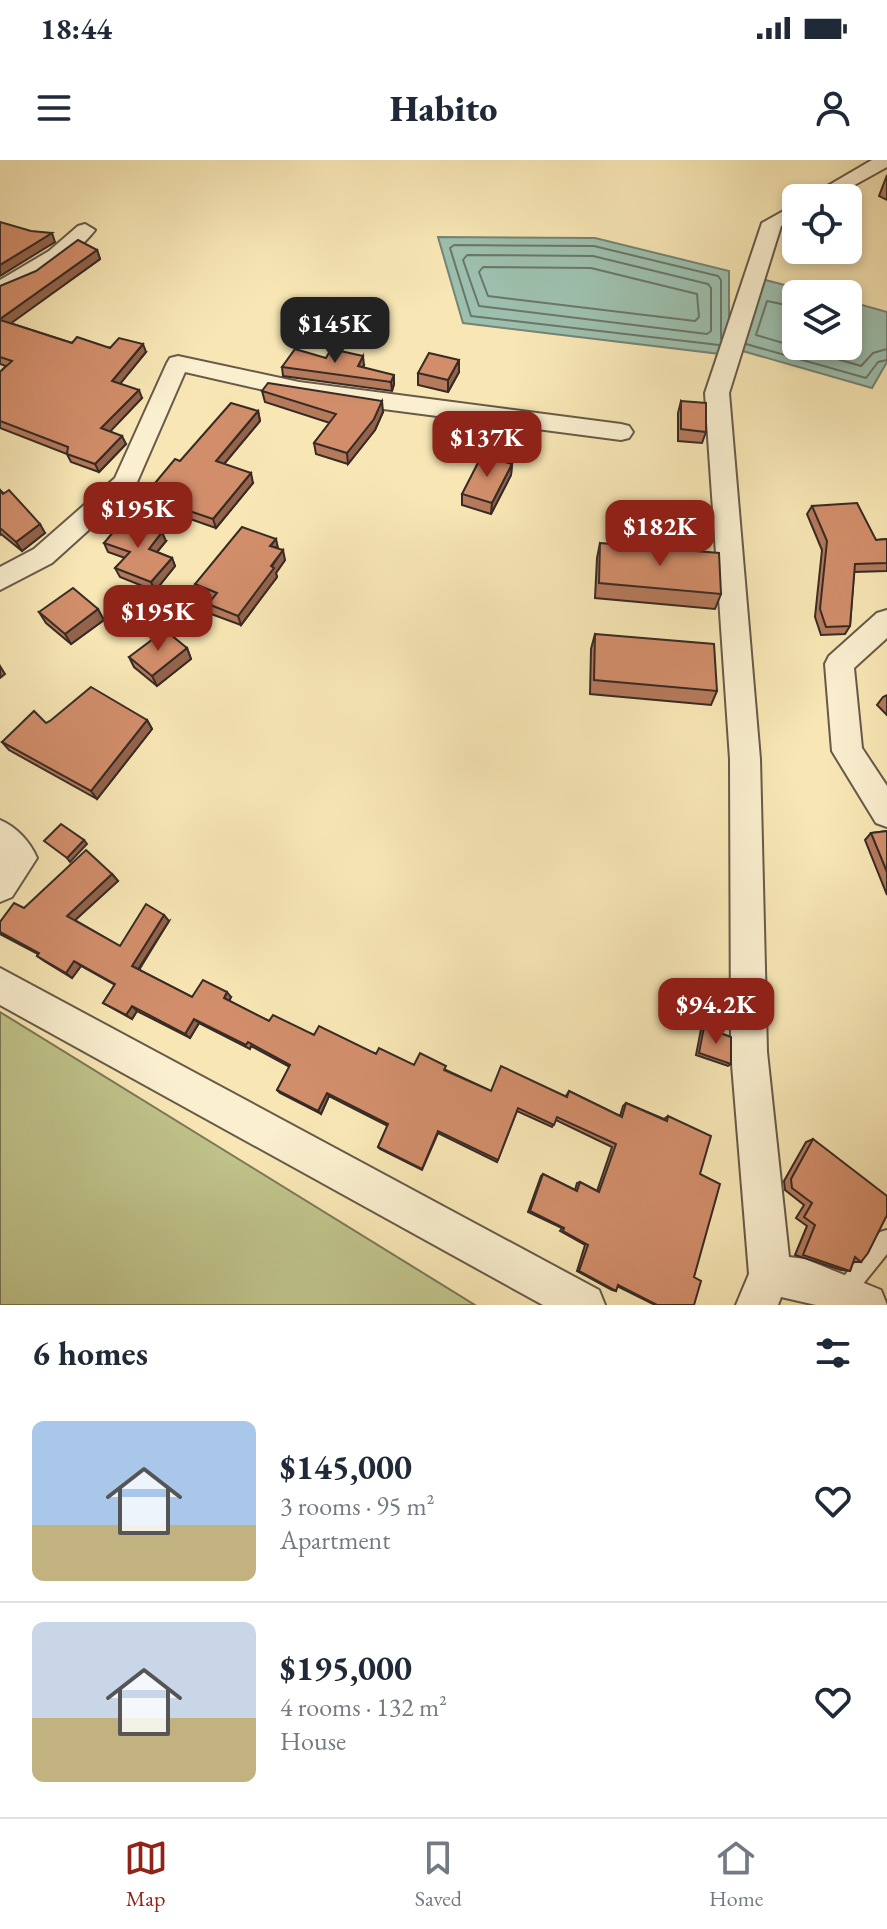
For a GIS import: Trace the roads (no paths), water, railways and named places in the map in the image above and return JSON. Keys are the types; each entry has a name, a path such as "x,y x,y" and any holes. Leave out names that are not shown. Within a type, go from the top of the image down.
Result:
{"street":[{"path":"842,184 886,160"},
{"path":"782,218 772,223 717,393 745,759 749,1052 764,1290 805,1280 854,1299"},
{"path":"0,288 49,262 72,246 85,230"},
{"path":"0,580 43,556 125,483 178,363 299,390 621,432"},
{"path":"887,621 839,664 847,751 887,813"},
{"path":"0,835 21,858 3,881"},
{"path":"0,986 584,1305"}],"lane":[{"path":"854,1299 887,1239"}],"water":[{"path":"438,237 595,238 729,271 729,355 463,323"},
{"path":"754,277 782,284 782,360 862,360 862,305 887,312 887,362 872,388 732,348"}]}
